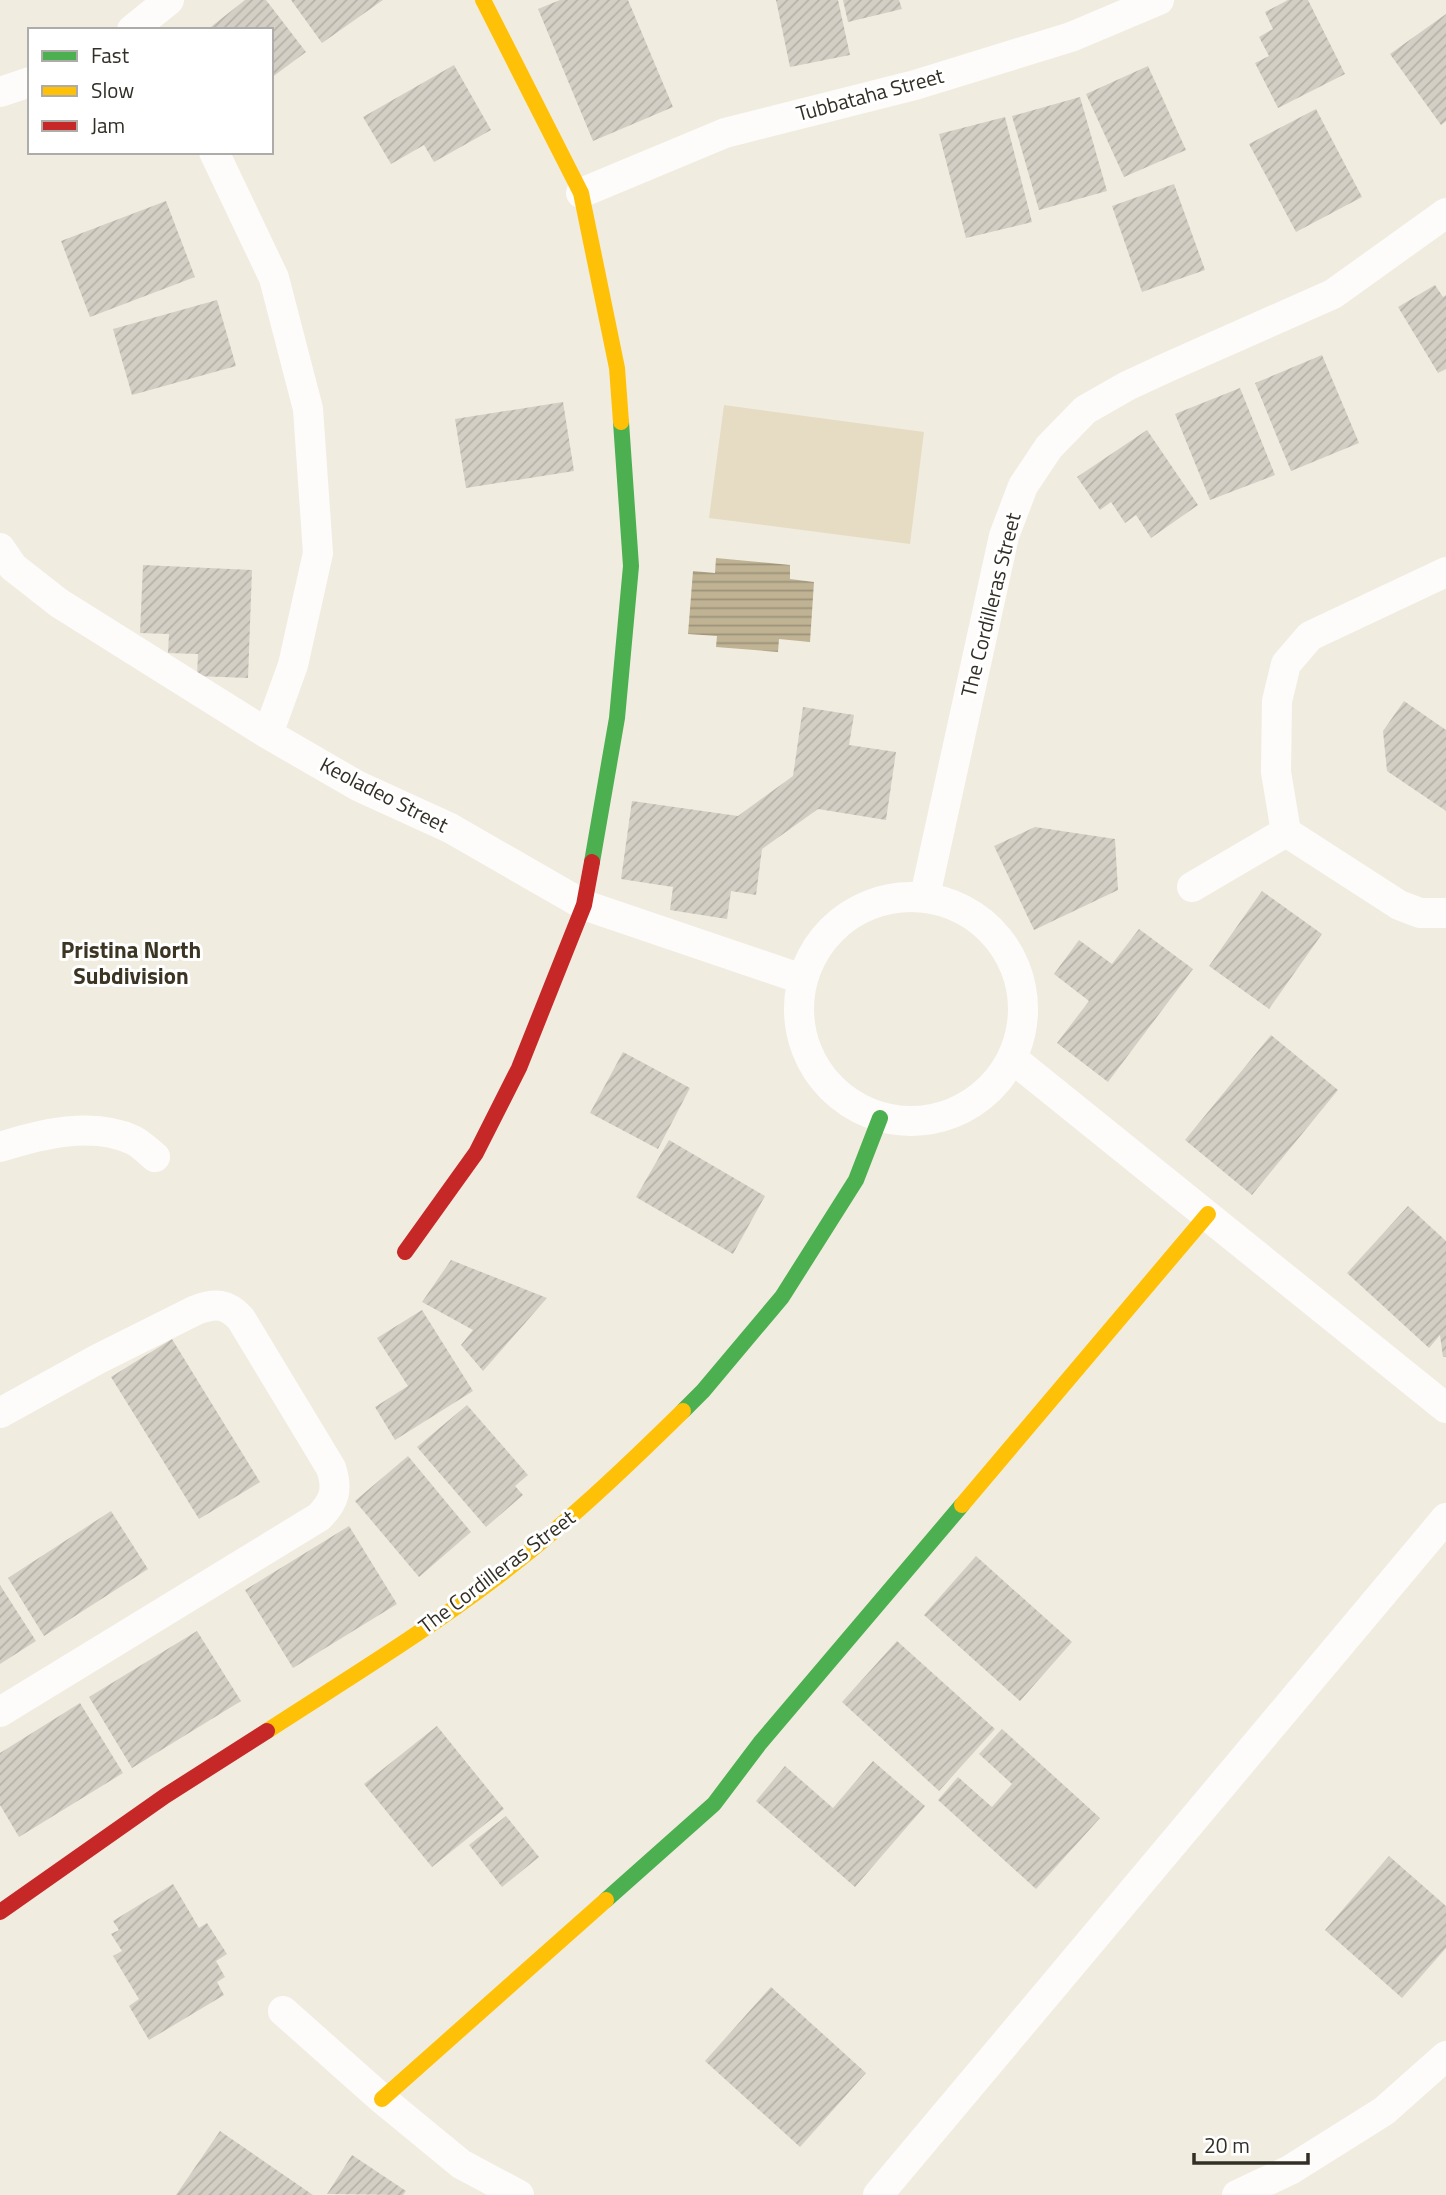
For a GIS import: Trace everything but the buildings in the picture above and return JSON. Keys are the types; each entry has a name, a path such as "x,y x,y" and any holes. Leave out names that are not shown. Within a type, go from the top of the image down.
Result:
{"street":[{"path":"137,28 169,0"},
{"path":"405,1252 477,1153 519,1068 584,905 617,718 631,566 617,368 581,193 483,0"},
{"name":"Tubbataha Street","path":"581,193 725,133 915,85 1058,41 1159,0"},
{"path":"0,92 28,83"},
{"path":"215,154 274,278 307,408 318,553 293,665 268,734"},
{"name":"The Cordilleras Street","path":"925,896 1004,536 1023,486 1049,447 1086,410 1096,404 1168,367 1333,294 1446,213"},
{"name":"Keoladeo Street","path":"0,548 13,567 59,603 268,734 358,786 450,828 584,905 802,979"},
{"path":"1446,572 1310,635 1286,664 1277,701 1276,772 1286,832 1399,905 1420,913 1446,913"},
{"path":"1192,887 1286,832"},
{"path":"925,896 959,906 988,927 1010,956 1022,989 1023,1024 1013,1059 999,1081 980,1099 957,1113 932,1121 906,1122 880,1118 853,1106 830,1088 813,1065 802,1037 798,1009 802,979 812,954 827,933 848,915 872,903 898,897 925,896"},
{"path":"1013,1059 1446,1408"},
{"name":"The Cordilleras Street","path":"0,1912 164,1796 406,1641 497,1577 576,1513 703,1391 782,1297 856,1180 880,1118"},
{"path":"0,1147 83,1130 115,1133 136,1141 155,1157"},
{"path":"382,2099 714,1804 769,1732 1208,1214"},
{"path":"0,1413 98,1359 197,1310 211,1304 223,1305 233,1310 241,1319 331,1468 336,1482 335,1495 329,1507 319,1517 0,1712"},
{"path":"878,2195 1446,1518"},
{"path":"283,2011 382,2099 461,2164 519,2195"},
{"path":"1237,2195 1290,2170 1384,2111 1446,2056"}],"shaded area":[{"path":"724,405 924,432 910,544 709,518"},
{"path":"716,558 790,565 790,579 814,582 810,642 779,639 778,652 716,647 717,636 688,634 693,571 715,573"}],"traffic: fast":[{"path":"592,862 617,718 631,566 621,422"},
{"path":"683,1411 782,1297 856,1180 880,1118"},
{"path":"606,1900 714,1804 760,1743 962,1505"}],"traffic: slow":[{"path":"483,0 581,193 617,368 621,422"},
{"path":"962,1505 1208,1214"},
{"path":"267,1731 412,1637 497,1577 593,1497 683,1411"},
{"path":"382,2099 606,1900"}],"traffic: jam":[{"path":"405,1252 476,1153 519,1068 584,905 592,862"},
{"path":"0,1912 165,1796 267,1731"}],"district":[{"name":"Pristina North Subdivision","path":"131,963"}]}
